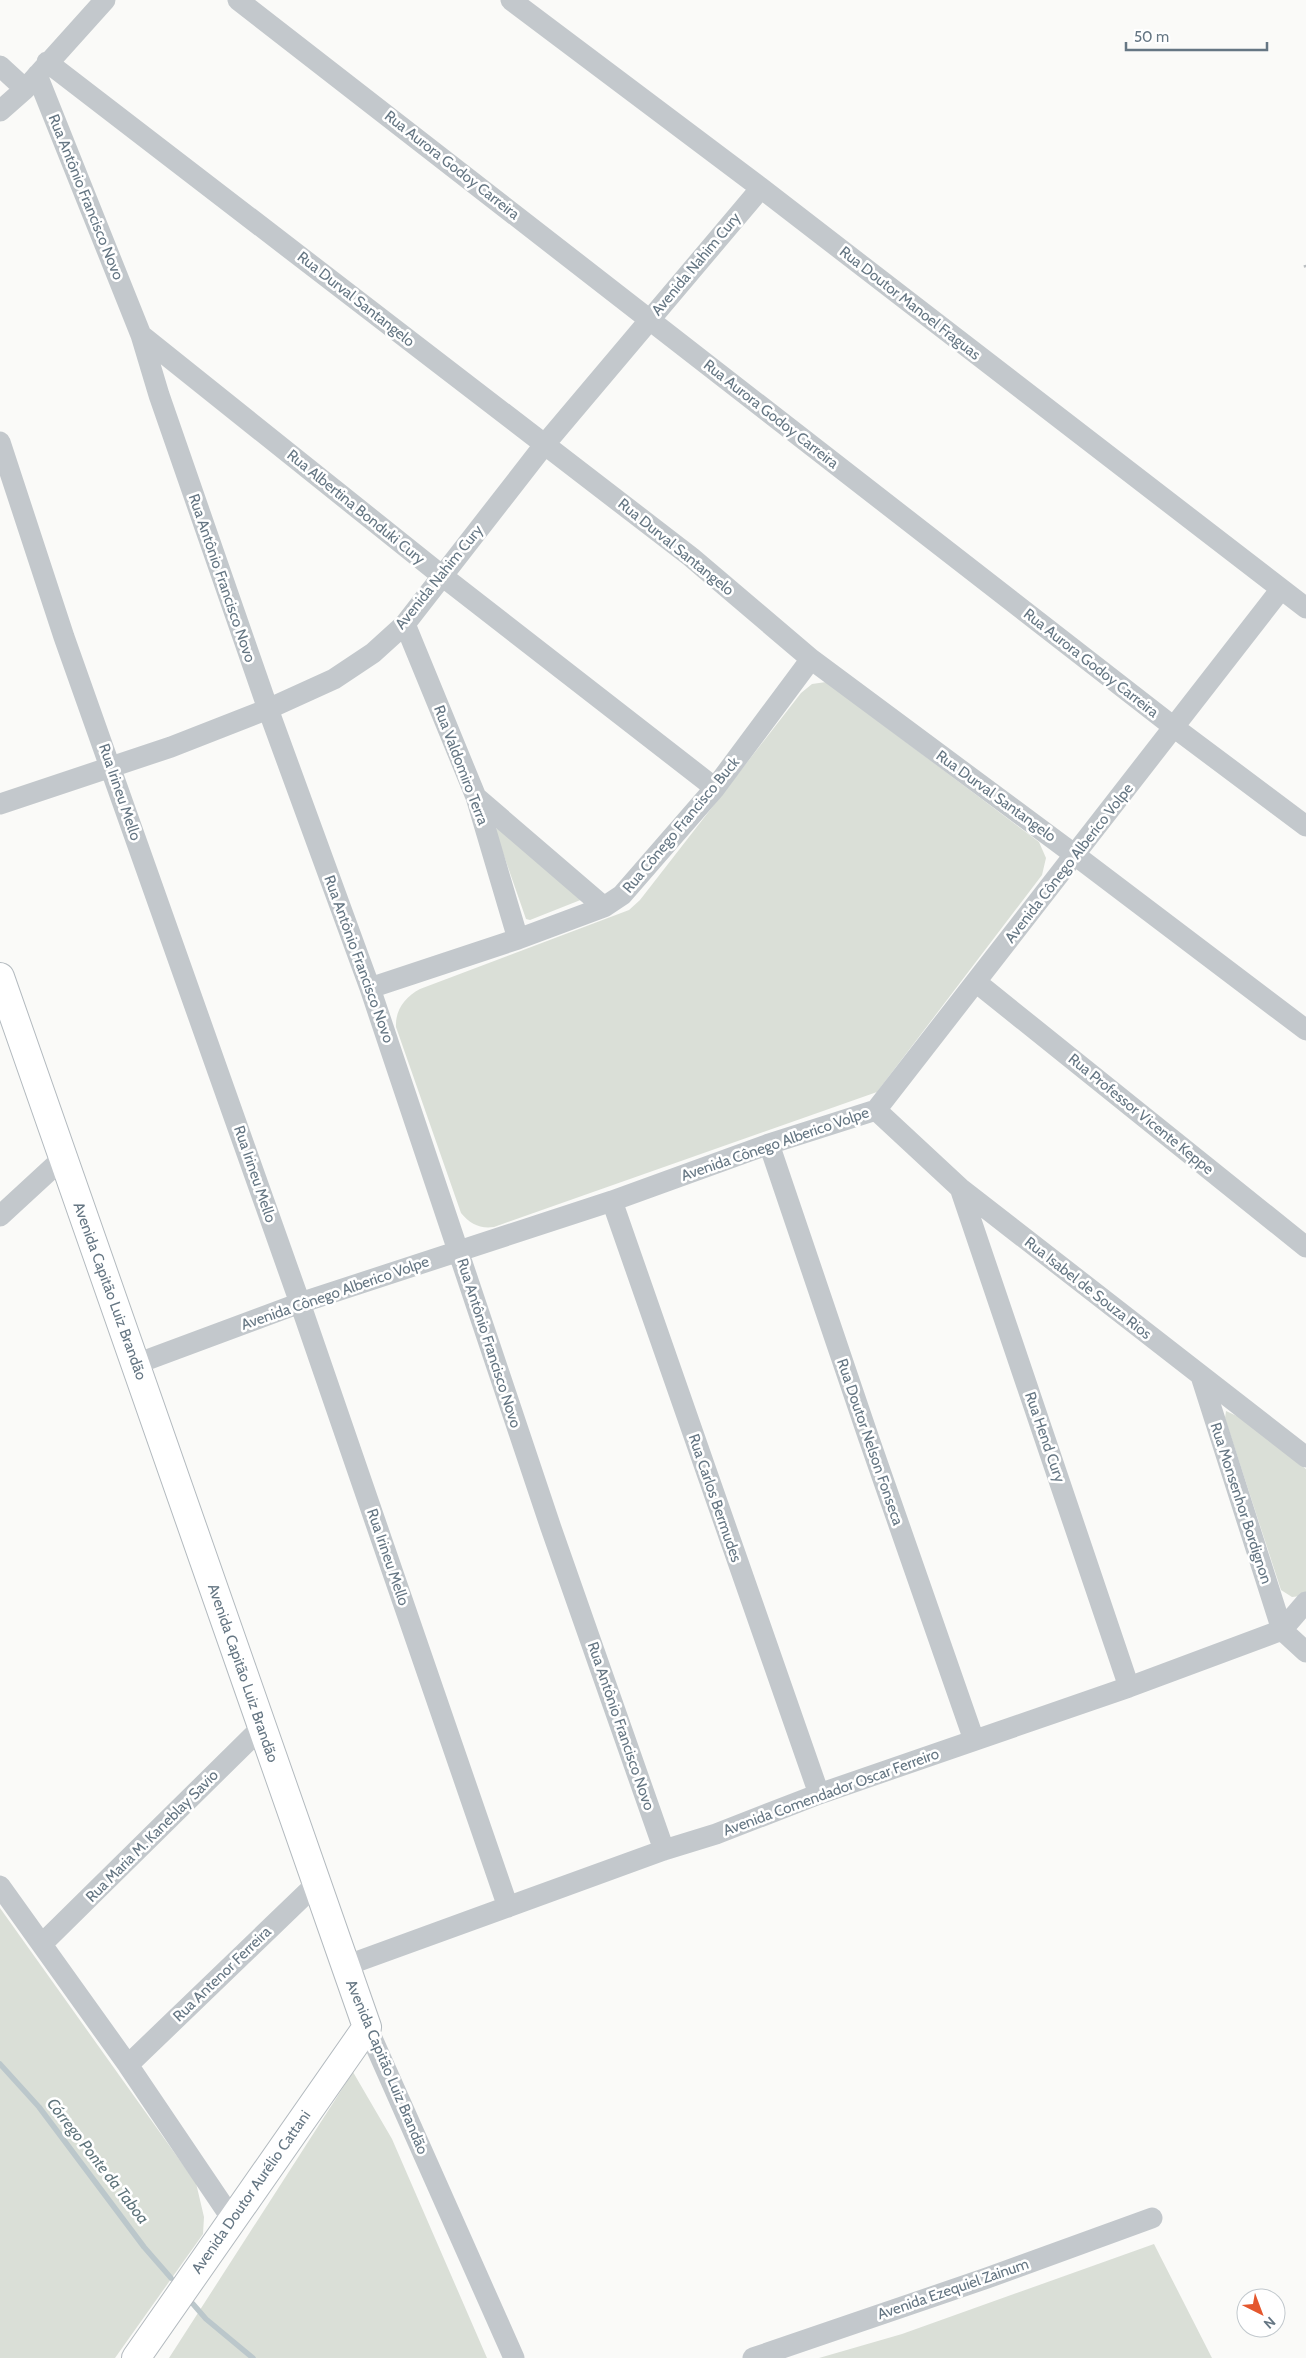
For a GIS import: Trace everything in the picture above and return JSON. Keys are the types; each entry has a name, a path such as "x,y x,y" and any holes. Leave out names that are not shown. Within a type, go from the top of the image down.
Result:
{"main road":[{"name":"Avenida Capitão Luiz Brandão","path":"0,978 136,1364 261,1728 367,2026"},
{"name":"Avenida Doutor Aurélio Cattani","path":"136,2358 367,2026"}],"street":[{"path":"0,112 105,0"},
{"name":"Rua Aurora Godoy Carreira","path":"238,0 650,318 1174,728 1306,826"},
{"name":"Rua Doutor Manoel Fraguas","path":"511,0 761,188 1306,608"},
{"name":"Rua Durval Santangelo","path":"0,66 36,75 545,444 691,557 811,659 1306,1030"},
{"name":"Rua Antônio Francisco Novo","path":"36,75 141,334 159,395 268,709 370,988 551,1528 664,1850"},
{"name":"Avenida Nahim Cury","path":"0,804 170,747 268,709 334,679 373,653 405,624 441,575 545,444 761,188"},
{"name":"Rua Albertina Bonduki Cury","path":"141,334 441,575 715,788"},
{"name":"Rua Irineu Mello","path":"0,442 64,637 300,1302 508,1907"},
{"name":"Avenida Cônego Alberico Volpe","path":"136,1364 300,1302 612,1201 769,1144 876,1110 1281,589"},
{"name":"Rua Valdomiro Terra","path":"405,624 476,797 518,939"},
{"name":"Rua Cônego Francisco Buck","path":"370,988 518,939 604,907 622,895 715,788 811,659"},
{"path":"476,797 604,907"},
{"name":"Rua Professor Vicente Keppe","path":"976,982 1306,1247"},
{"name":"Rua Isabel de Souza Rios","path":"876,1110 960,1188 1306,1457"},
{"name":"Rua Doutor Nelson Fonseca","path":"769,1144 974,1740"},
{"path":"0,1216 63,1158"},
{"name":"Rua Hend Cury","path":"960,1188 1129,1687"},
{"name":"Rua Carlos Bermudes","path":"612,1201 819,1794"},
{"name":"Rua Monsenhor Bordignon","path":"1201,1376 1282,1630"},
{"name":"Avenida Comendador Oscar Ferreiro","path":"345,1966 664,1850 716,1834 819,1794 1129,1687 1282,1630 1306,1602"},
{"path":"1282,1630 1306,1652"},
{"name":"Rua Maria M. Kaneblay Savio","path":"43,1943 261,1728"},
{"name":"Rua Antenor Ferreira","path":"128,2064 317,1883"},
{"path":"0,1886 43,1943 128,2064 232,2219"},
{"name":"Avenida Capitão Luiz Brandão","path":"367,2026 514,2358"},
{"name":"Avenida Ezequiel Zainum","path":"753,2358 987,2278 1152,2218"}],"shaded area":[{"path":"826,682 1039,842 1046,858 1042,875 877,1092 494,1227 484,1227 472,1223 461,1213 396,1027 397,1015 402,1005 420,989 629,910 640,900 801,693 812,684"},
{"path":"498,827 583,899 530,920 526,919 495,830"},
{"path":"1226,1411 1239,1417 1306,1469 1306,1592 1301,1596 1292,1597 1281,1590 1225,1418"},
{"path":"0,1908 196,2183 204,2217 203,2234 115,2358 0,2358"},
{"path":"353,2072 392,2139 487,2358 169,2358"},
{"path":"1154,2244 1212,2358 819,2358 902,2334"}],"waterway":[{"name":"Córrego Ponte da Taboa","path":"0,2064 39,2107 144,2247 171,2278"},
{"name":"Córrego Ponte da Taboa","path":"193,2304 206,2319 253,2358"}]}
